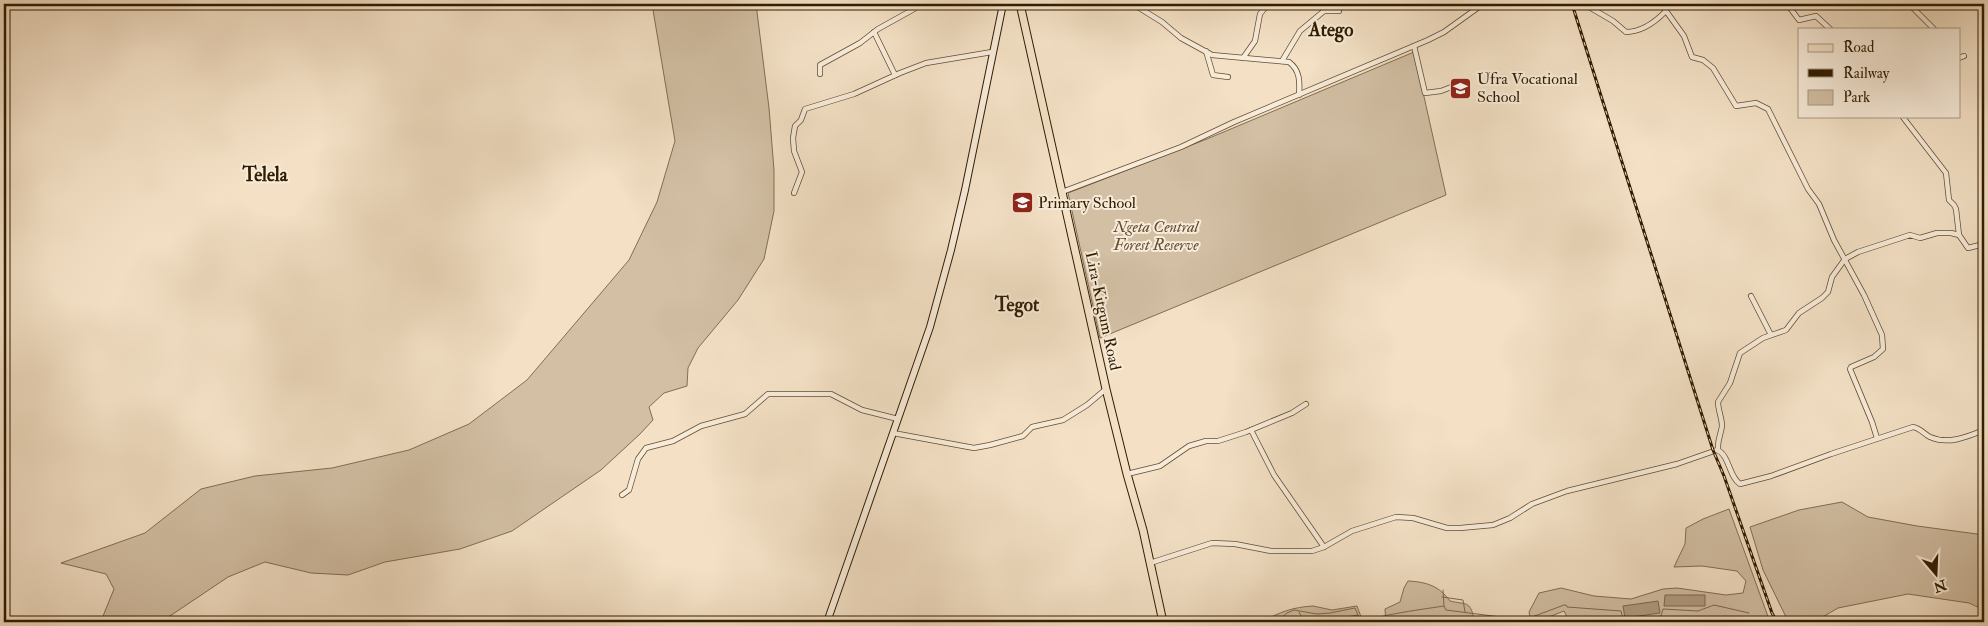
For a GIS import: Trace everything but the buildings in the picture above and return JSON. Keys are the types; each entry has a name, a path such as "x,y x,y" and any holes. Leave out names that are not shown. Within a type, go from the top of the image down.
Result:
{"main road":[{"path":"827,622 930,327 951,250 1003,4"},
{"name":"Lira-Kitgum Road","path":"1020,4 1106,389 1163,622"}],"street":[{"path":"820,74 820,65 914,9 919,4"},
{"path":"1132,4 1162,22 1181,38 1212,56 1289,62 1296,70 1300,82 1299,95"},
{"path":"1243,58 1255,41 1260,14 1268,4"},
{"path":"1320,4 1324,11"},
{"path":"1062,192 1182,147 1234,122 1414,46 1444,32 1483,4"},
{"path":"1584,4 1613,21 1626,32 1635,32 1643,29 1665,12"},
{"path":"1661,4 1680,31 1692,57 1703,60 1713,68 1736,106 1756,103 1768,109 1808,189 1819,204 1870,307 1883,340 1883,349 1880,354 1850,369 1877,438"},
{"path":"1789,4 1799,20 1816,16 1829,28"},
{"path":"1909,4 1933,28"},
{"path":"1282,61 1300,31 1324,11 1340,11"},
{"path":"874,32 895,75"},
{"path":"1414,46 1425,93 1441,91 1459,84"},
{"path":"794,194 802,172 794,151 793,138 795,126 801,120 805,109 854,94 926,63 992,52"},
{"path":"1206,52 1213,75 1228,77"},
{"path":"1904,118 1946,173 1948,200 1956,209 1959,235 1968,248 1984,244"},
{"path":"1959,235 1936,233 1920,238 1910,235 1858,252 1845,259 1832,277 1828,292 1822,298 1799,313 1786,330 1771,335 1740,353 1730,383 1718,402 1718,412 1722,422 1721,434 1717,444 1718,450 1724,456 1735,480 1740,484 1771,476 1913,427 1938,440 1952,440 1984,430"},
{"path":"1751,296 1771,335"},
{"path":"894,432 974,448 990,446 1022,436 1032,427 1063,420 1087,406 1106,389"},
{"path":"622,495 629,490 638,459 646,448 673,441 701,426 745,414 768,394 831,394 862,410 898,419"},
{"path":"1127,474 1160,466 1184,449 1195,444 1218,441 1251,430 1292,413 1306,404"},
{"path":"1251,430 1274,475 1324,547"},
{"path":"1150,563 1212,543 1235,544 1271,551 1308,552 1324,547 1352,531 1396,517 1413,518 1447,528 1493,525 1510,518 1532,504 1567,491 1677,464 1718,450"}],"green space":[{"path":"652,4 756,4 769,108 774,170 774,211 764,259 738,300 698,348 688,368 687,386 664,393 649,407 653,420 601,470 512,531 460,549 385,562 348,575 311,573 265,562 228,577 170,616 152,622 101,621 114,589 106,574 61,563 145,533 201,489 255,476 332,468 409,450 469,424 527,380 629,260 657,202 675,141"},
{"name":"Ngeta Central Forest Reserve","path":"1414,52 1446,195 1100,338 1068,193 1207,139"},
{"path":"1842,502 1868,517 1917,526 1977,534 1984,533 1984,610 1969,603 1908,594 1838,608 1814,622 1795,622 1786,617 1763,570 1750,527 1799,510"},
{"path":"1729,509 1770,622 1575,622 1567,617 1564,611 1536,622 1531,622 1529,612 1539,593 1561,588 1594,596 1631,599 1663,589 1677,588 1726,595 1743,593 1746,581 1737,571 1702,566 1674,567 1685,544 1686,528"},
{"path":"1408,581 1421,582 1432,586 1437,588 1450,601 1466,604 1471,609 1474,619 1448,618 1386,622 1385,609 1400,602"},
{"path":"1313,606 1332,610 1357,606 1363,622 1300,622 1296,618 1286,622 1262,622 1274,615"}],"shaded area":[{"path":"1665,595 1705,595 1705,606 1664,606"},
{"path":"1658,601 1660,613 1625,618 1623,606"}],"waterway":[{"path":"1443,590 1444,606"},
{"path":"1442,597 1463,600 1465,612"},
{"path":"1365,622 1389,615 1444,606 1446,610 1524,620 1564,605 1567,607 1621,611 1623,619 1631,622 1641,622 1661,616 1663,609 1698,611 1714,605 1749,613"},
{"path":"1277,622 1287,613 1294,610 1317,614 1355,608 1358,615"},
{"path":"1299,612 1304,621 1324,621 1358,615 1364,622"}],"railway":[{"path":"1572,4 1713,450 1772,613 1777,622"}],"place":[{"name":"Ufra Vocational School","path":"1461,88"},
{"name":"Primary School","path":"1022,203"}],"district":[{"name":"Atego","path":"1331,30"},
{"name":"Telela","path":"265,175"},
{"name":"Tegot","path":"1017,305"}]}
